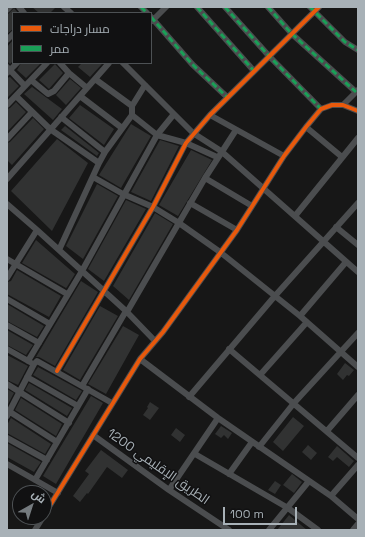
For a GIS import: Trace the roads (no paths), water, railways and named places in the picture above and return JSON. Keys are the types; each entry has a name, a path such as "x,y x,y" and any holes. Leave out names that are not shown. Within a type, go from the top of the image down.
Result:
{"street":[{"path":"7,10 10,7"},
{"path":"166,7 152,19 189,60 227,97"},
{"path":"197,7 254,71"},
{"path":"225,7 269,56 321,109"},
{"path":"268,7 292,34 325,65 357,91 343,105"},
{"path":"57,371 153,207 186,143 193,133 227,97 292,34 315,8 345,42 358,50"},
{"path":"7,105 46,64"},
{"path":"61,64 87,88"},
{"path":"7,179 9,171 50,129 108,64"},
{"path":"124,64 193,133 221,151 358,272"},
{"path":"8,70 24,86"},
{"path":"31,80 46,93 50,94 69,73"},
{"path":"95,79 132,106"},
{"path":"59,250 99,163 105,152 132,115 132,106 145,85"},
{"path":"16,96 50,129 99,163"},
{"path":"80,96 122,128"},
{"path":"93,435 140,359 155,341 236,230 284,156 306,127 321,109 332,105 343,105 358,111"},
{"path":"7,139 32,112"},
{"path":"57,442 8,413 27,377 31,362 39,343 82,271 157,135 174,114"},
{"path":"132,115 157,135 186,143 217,157"},
{"path":"210,115 284,156"},
{"path":"61,117 105,152"},
{"path":"306,127 342,157"},
{"path":"35,480 69,423 85,388 127,312 217,157 236,130"},
{"path":"295,216 358,138"},
{"path":"93,177 124,194 153,207 179,223 220,252 274,297 300,316 358,367"},
{"path":"205,178 252,206"},
{"path":"190,203 236,230"},
{"path":"189,397 274,297 358,203"},
{"path":"7,204 127,312 155,341"},
{"path":"336,227 358,245"},
{"path":"7,278 37,230"},
{"path":"7,259 67,294"},
{"path":"300,316 346,262"},
{"path":"7,299 50,324"},
{"path":"260,375 307,322"},
{"path":"7,325 39,343"},
{"path":"258,447 294,404 358,333"},
{"path":"7,349 31,362 39,361 112,403"},
{"path":"229,349 358,458"},
{"path":"140,359 258,447 331,496 358,519"},
{"path":"27,377 78,406"},
{"path":"7,384 69,423"},
{"path":"327,431 358,395"},
{"path":"169,490 195,454 218,418"},
{"name":"الطريق الإقليمي 1200","path":"52,502 93,435 169,490 229,530"},
{"path":"7,438 47,460"},
{"path":"229,474 252,442"},
{"path":"195,454 288,508 311,528 318,530"},
{"path":"7,464 58,493"},
{"path":"331,496 358,465"},
{"path":"269,530 309,481"},
{"path":"353,530 358,524"}]}
